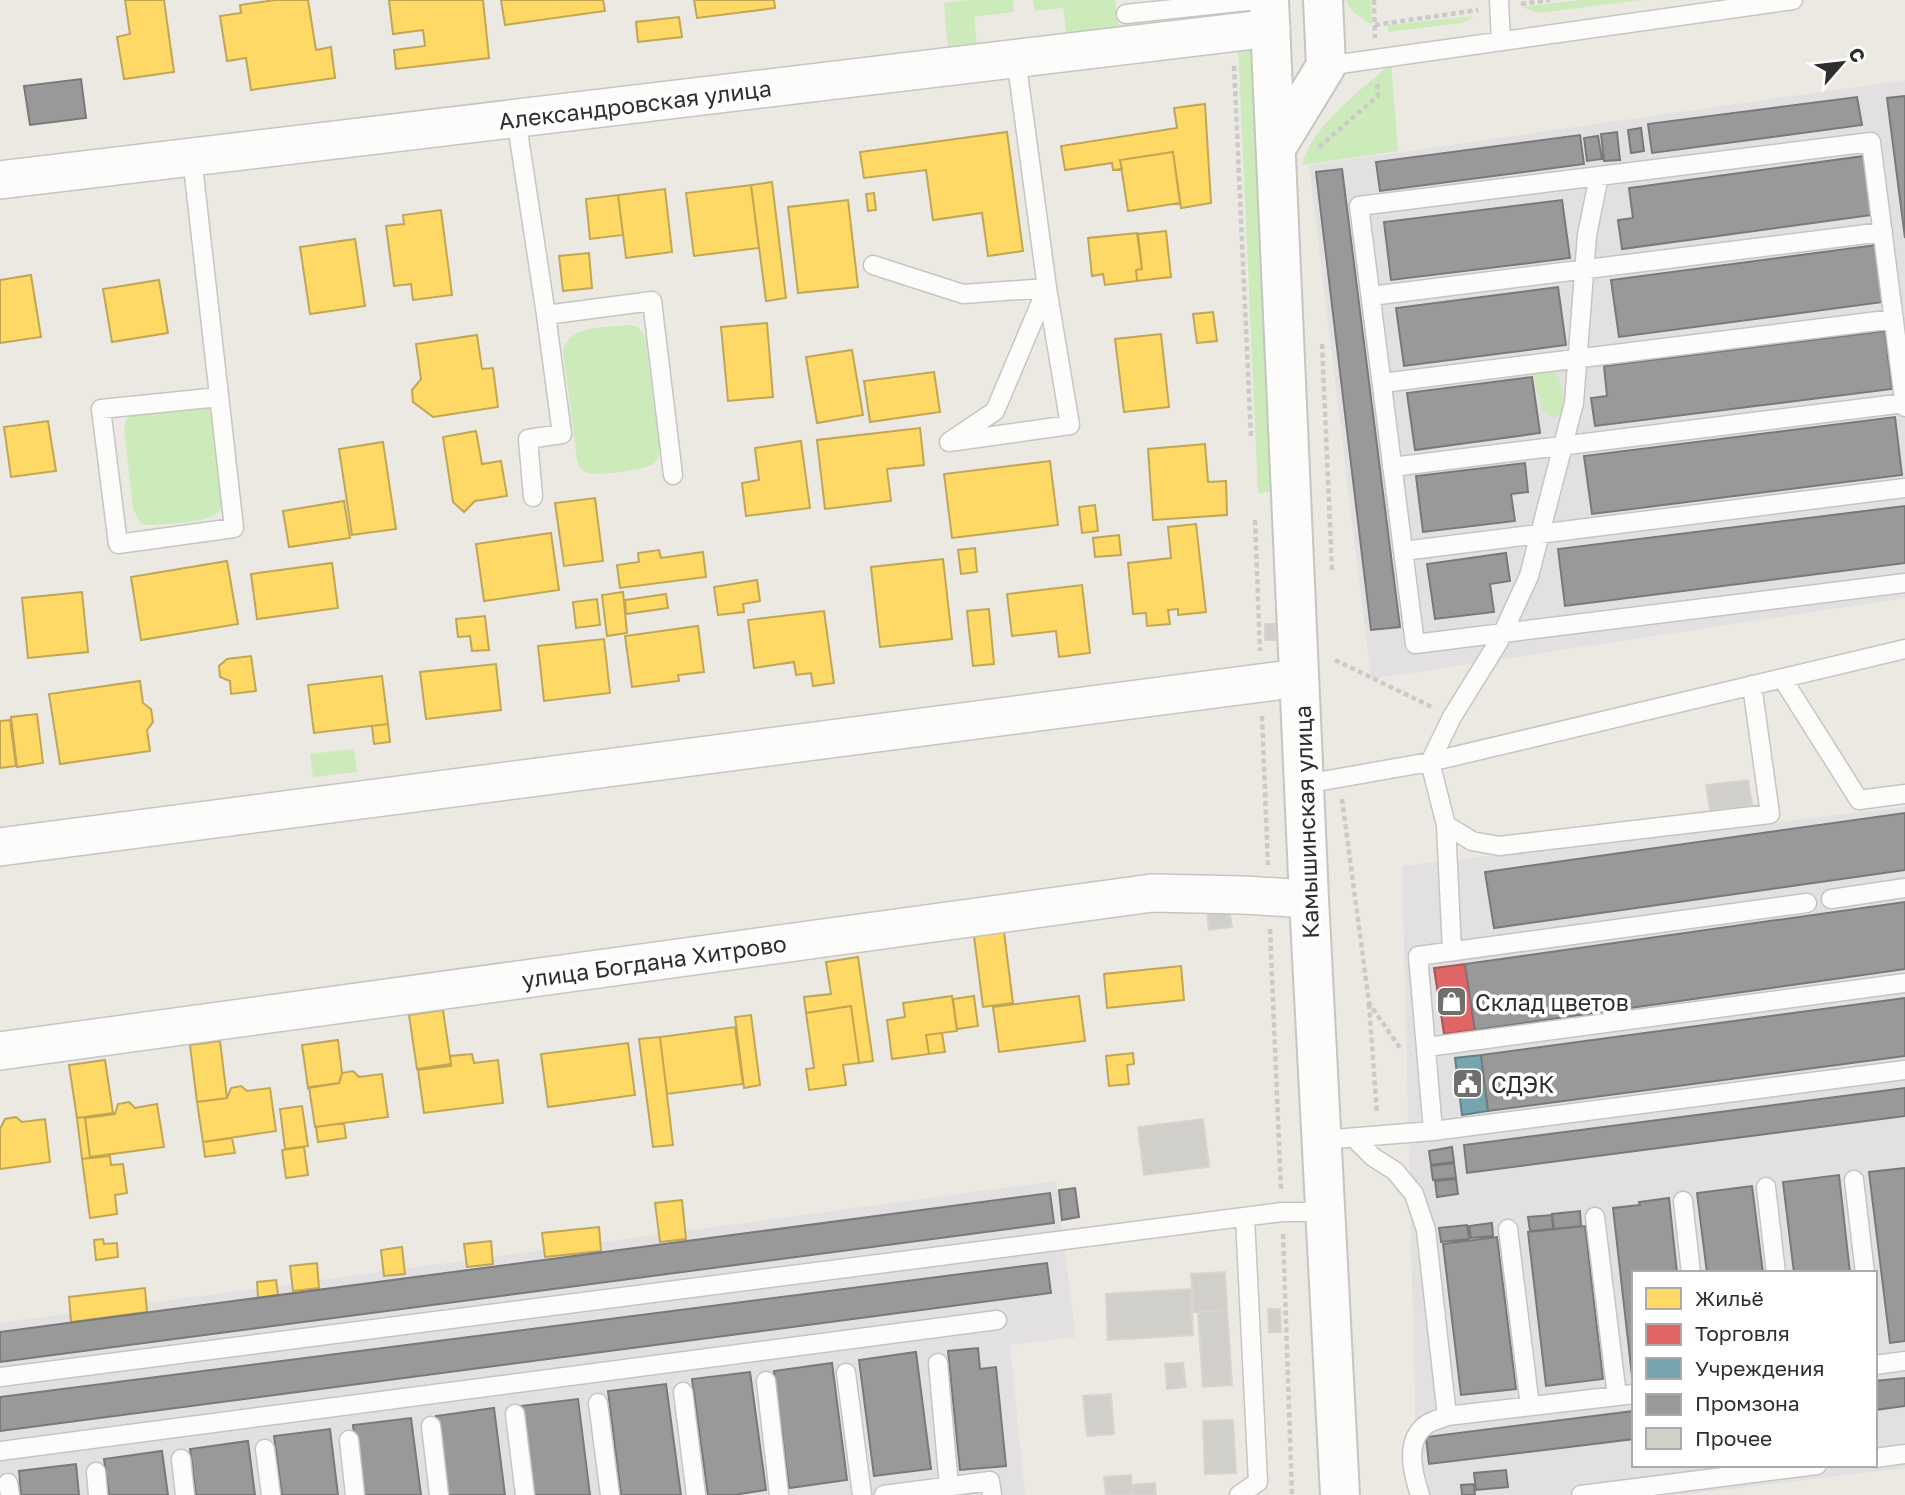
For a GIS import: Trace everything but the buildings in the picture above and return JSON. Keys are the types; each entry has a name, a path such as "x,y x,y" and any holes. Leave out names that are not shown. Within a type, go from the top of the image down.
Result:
{"street":[{"path":"1276,148 1326,66 1323,0"},
{"name":"Александровская улица","path":"0,180 1232,32 1266,9"},
{"name":"Камышинская улица","path":"1266,9 1317,675 1322,781 1308,899 1337,1139 1324,1212 1340,1495"},
{"path":"0,847 1317,675"},
{"name":"улица Богдана Хитрово","path":"0,1051 1152,893 1308,899"}],"lane":[{"path":"1326,66 1793,0"},
{"path":"1499,3 1501,41"},
{"path":"1126,13 1266,9"},
{"path":"1016,58 1047,288 1070,425 949,442 995,411 1047,288"},
{"path":"516,118 562,434 528,439 533,497"},
{"path":"1392,467 1905,405 1871,142 1359,206 1371,296 1392,467 1415,645 1905,583"},
{"path":"192,157 234,528 118,544 101,409 219,397"},
{"path":"1452,951 1446,825 1430,762 1452,717 1502,634 1529,576 1574,402 1587,235 1599,176"},
{"path":"1371,296 1883,232"},
{"path":"873,265 963,294 1047,288"},
{"path":"546,315 652,302 673,475"},
{"path":"1382,383 1894,319"},
{"path":"1403,551 1905,488"},
{"path":"1322,781 1430,762 1905,649"},
{"path":"1782,678 1859,800 1905,794"},
{"path":"1446,825 1472,841 1499,846 1770,814 1752,685"},
{"path":"1831,899 1905,888"},
{"path":"1433,1132 1418,956 1807,903"},
{"path":"1427,1047 1905,983"},
{"path":"1337,1139 1433,1132 1905,1070"},
{"path":"1337,1139 1395,1171 1414,1194 1426,1230 1447,1416"},
{"path":"1854,1180 1865,1271"},
{"path":"1766,1187 1776,1271"},
{"path":"1683,1201 1691,1271"},
{"path":"0,1377 1282,1212 1324,1212"},
{"path":"1239,1495 1258,1482 1245,1217"},
{"path":"1420,1495 1413,1465 1413,1441 1425,1426 1447,1416 1626,1395 1595,1217"},
{"path":"1508,1229 1530,1406"},
{"path":"0,1451 997,1320"},
{"path":"1877,1360 1905,1361"},
{"path":"938,1363 949,1487"},
{"path":"846,1373 862,1495"},
{"path":"766,1381 779,1495"},
{"path":"683,1392 696,1495"},
{"path":"598,1403 610,1495"},
{"path":"515,1414 525,1495"},
{"path":"431,1426 439,1495"},
{"path":"349,1440 355,1495"},
{"path":"265,1449 271,1495"},
{"path":"1877,1458 1905,1454"},
{"path":"181,1459 185,1495"},
{"path":"1581,1495 1802,1467"},
{"path":"96,1472 98,1495"},
{"path":"884,1495 989,1481 992,1495"}],"path":[{"path":"1313,153 1378,96 1374,0"},
{"path":"1375,25 1499,3 1550,0"},
{"path":"1232,32 1251,447"},
{"path":"1321,333 1332,578"},
{"path":"1255,517 1292,1495"},
{"path":"1317,675 1335,660 1452,717"},
{"path":"1322,781 1369,1003 1379,1136"},
{"path":"1369,1003 1406,1057"}],"shaded area":[{"path":"1905,80 1905,598 1371,679 1309,165"},
{"path":"1905,807 1905,1468 1681,1495 1417,1495 1402,866"},
{"path":"1056,1181 1076,1337 1010,1345 1025,1495 0,1495 0,1323"}],"green space":[{"path":"1013,0 1014,12 974,17 977,45 948,48 944,3"},
{"path":"1033,0 1115,0 1118,25 1224,14 1225,18 1067,37 1063,8 1035,11"},
{"path":"1345,0 1371,0 1372,25 1352,11"},
{"path":"1579,0 1641,0 1538,13 1522,7"},
{"path":"1475,16 1462,23 1388,32 1388,25"},
{"path":"1238,43 1251,48 1272,492 1258,493"},
{"path":"1391,63 1398,151 1302,165 1316,136 1327,122"},
{"path":"600,327 638,327 645,337 659,456 653,464 641,468 610,473 587,473 580,468 577,460 563,351 567,342 581,332"},
{"path":"1553,369 1559,379 1563,397 1560,414 1553,417 1543,411 1533,375"},
{"path":"207,407 215,415 225,504 220,511 202,519 180,523 141,524 133,509 124,428 127,418 136,413"},
{"path":"354,749 357,772 313,777 310,754"}],"place":[{"name":"Склад цветов","path":"1452,1002"},
{"name":"СДЭК","path":"1468,1084"}]}
